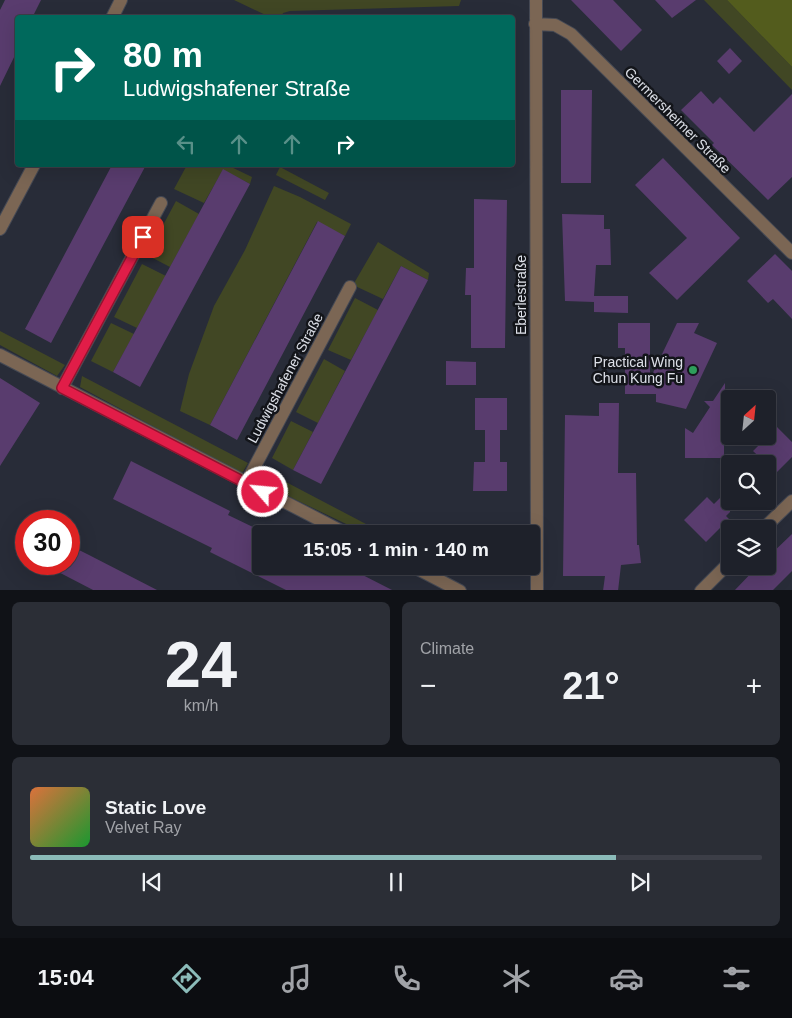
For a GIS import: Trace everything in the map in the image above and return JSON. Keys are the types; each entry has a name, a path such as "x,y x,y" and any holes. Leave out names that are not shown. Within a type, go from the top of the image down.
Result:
{"street":[{"path":"114,15 121,0"},
{"name":"Eberlestraße","path":"536,0 537,590"},
{"name":"Germersheimer Straße","path":"535,24 555,25 570,34 792,253"},
{"path":"0,229 33,167"},
{"path":"62,388 162,203"},
{"name":"Ludwigshafener Straße","path":"246,483 350,287"},
{"path":"0,355 329,525"},
{"path":"772,520 792,501"},
{"path":"701,590 721,571"},
{"path":"430,575 460,590"}],"green space":[{"path":"234,0 461,0 459,6 290,11 282,15 266,15"},
{"path":"704,0 727,0 792,67 792,90"},
{"path":"727,0 792,0 792,67"},
{"path":"186,167 231,167 252,177 250,184 223,170 204,203 174,189"},
{"path":"280,167 329,193 325,200 276,175"},
{"path":"274,186 300,197 351,224 345,236 317,222 210,425 180,411 189,374 214,306 245,250"},
{"path":"176,201 199,214 170,267 147,255"},
{"path":"378,242 429,273 428,280 401,266 383,299 353,285"},
{"path":"142,264 166,276 137,328 114,317"},
{"path":"355,298 378,310 351,360 328,350"},
{"path":"111,323 134,334 113,372 91,361"},
{"path":"0,331 65,365 57,376 0,345"},
{"path":"324,359 345,371 318,423 296,412"},
{"path":"82,376 248,463 243,472 238,472 80,387"},
{"path":"291,421 313,432 293,470 272,458"},
{"path":"265,471 368,525 348,525 261,483 260,480"}],"building":[{"path":"5,0 41,0 34,15 15,15 15,55 0,86 0,10"},
{"path":"571,0 613,0 642,30 621,51"},
{"path":"655,0 696,0 672,18"},
{"path":"730,48 742,61 729,74 717,61"},
{"path":"561,90 592,90 591,183 561,183"},
{"path":"701,91 713,104 720,97 754,132 792,94 792,177 768,200 712,145 714,143 681,110"},
{"path":"663,158 740,238 677,300 649,273 687,238 635,185"},
{"path":"111,167 145,167 51,343 25,329"},
{"path":"223,169 250,184 140,387 113,372"},
{"path":"474,199 507,200 505,348 471,348 471,295 465,295 466,268 474,268"},
{"path":"562,214 604,215 604,229 610,229 611,265 596,265 594,296 628,296 628,313 594,312 594,302 565,301"},
{"path":"318,221 345,236 237,440 210,425"},
{"path":"775,254 792,271 792,319 773,299 768,303 747,281"},
{"path":"401,266 428,280 321,484 293,470"},
{"path":"618,323 650,323 650,379 677,323 699,323 694,333 717,343 686,409 656,402 656,394 625,394 625,348 618,348"},
{"path":"446,361 476,362 476,385 446,385"},
{"path":"0,378 40,403 0,466"},
{"path":"725,383 725,390 721,390 721,445 724,445 724,455 721,455 721,458 685,458 685,428 693,433 710,407 704,401 713,401"},
{"path":"475,398 507,398 507,430 500,430 500,462 507,462 507,491 473,491 474,462 485,462 485,430 475,430"},
{"path":"599,403 619,403 618,473 636,473 637,545 639,545 641,563 621,565 618,590 603,590 605,576 563,576 565,415 599,416"},
{"path":"776,428 792,442 792,457 776,473 776,455 757,455 753,451 759,445 776,445"},
{"path":"131,461 230,511 228,515 252,527 252,573 210,552 212,548 113,499"},
{"path":"707,497 714,504 721,497 721,510 730,510 726,516 729,519 721,520 721,527 706,542 684,520"},
{"path":"792,534 792,571 773,590 735,590 749,575 776,575 776,549"},
{"path":"80,551 157,590 93,590 64,575 80,575"},
{"path":"256,575 363,575 392,590 286,590"}],"place":[{"name":"Practical Wing Chun Kung Fu","path":"693,370"}],"route":[{"path":"143,237 62,388 263,492"}]}
